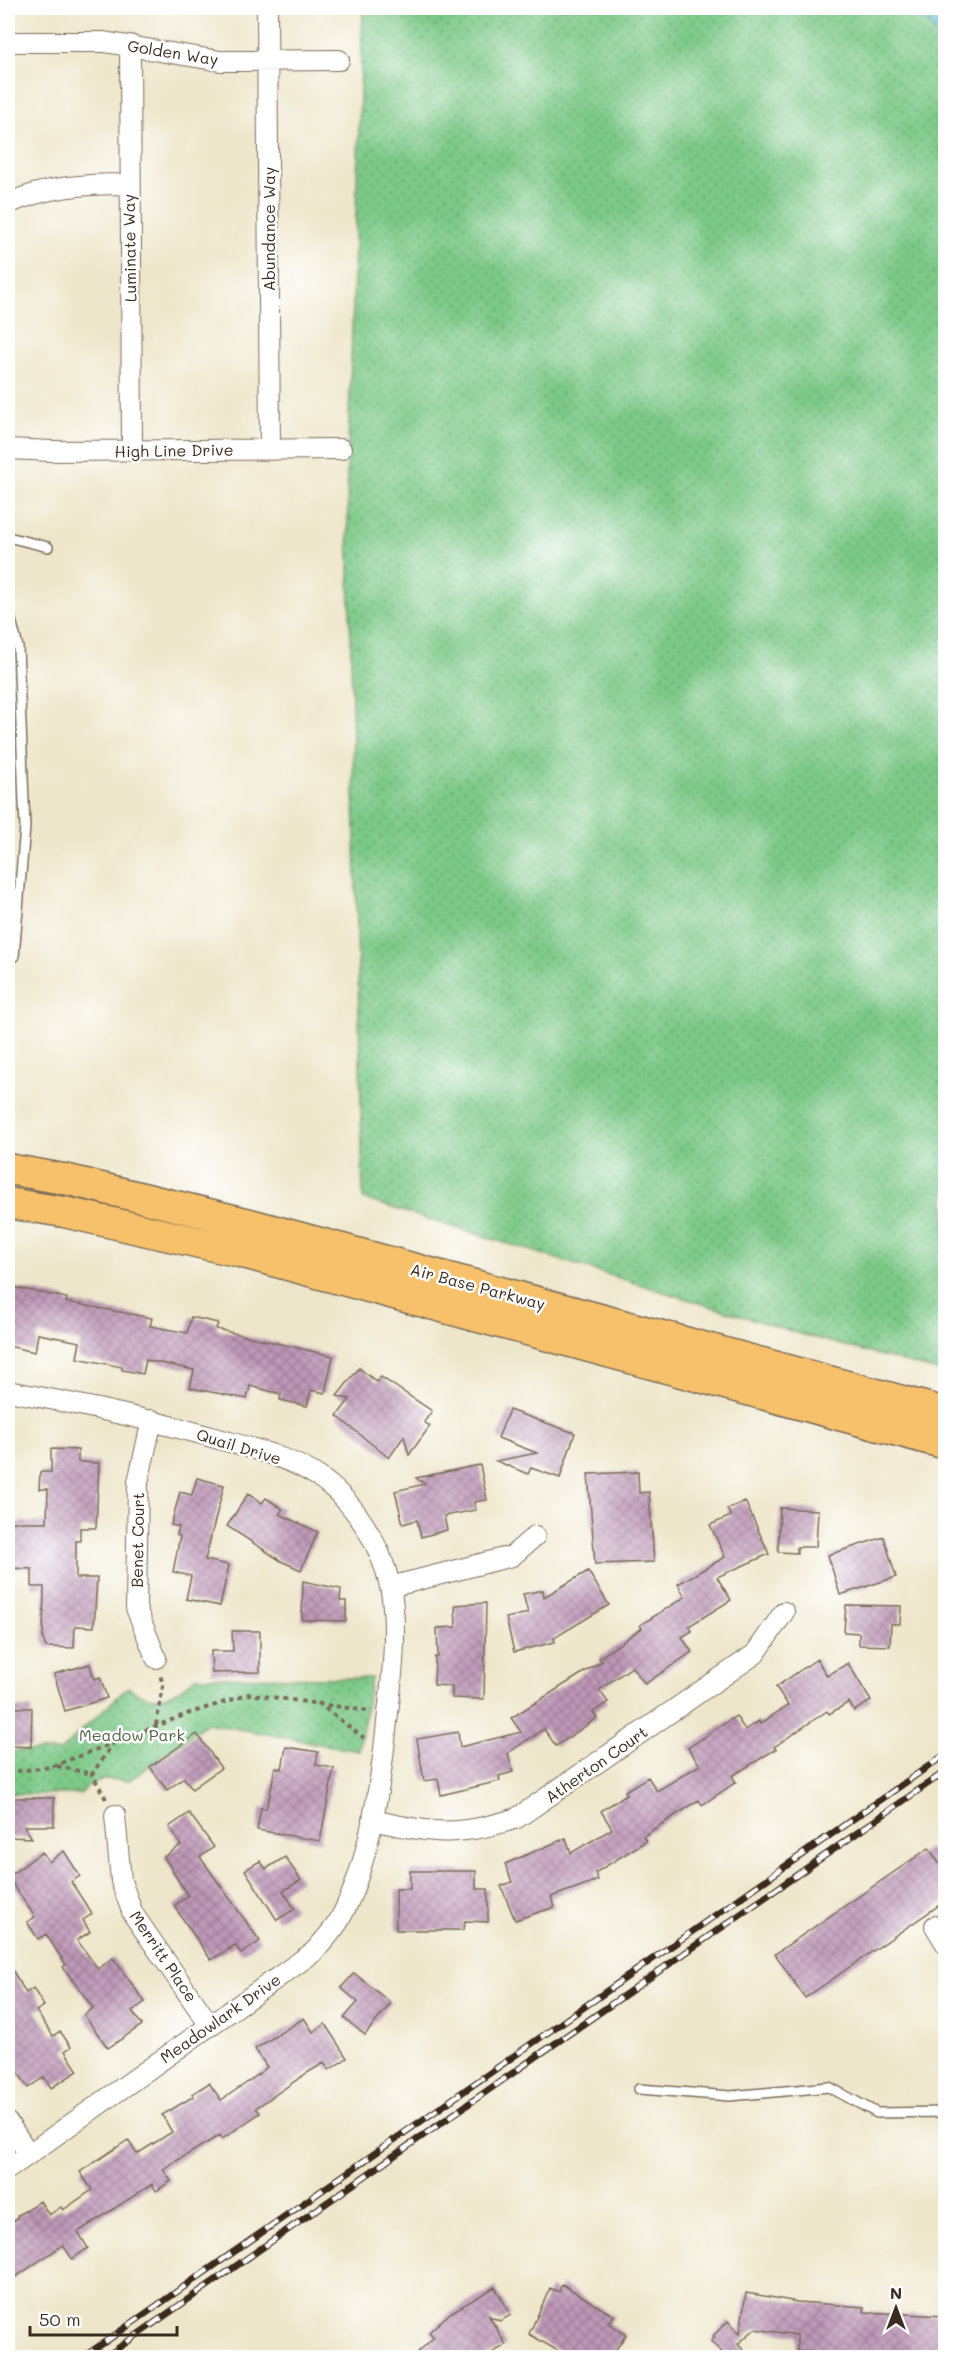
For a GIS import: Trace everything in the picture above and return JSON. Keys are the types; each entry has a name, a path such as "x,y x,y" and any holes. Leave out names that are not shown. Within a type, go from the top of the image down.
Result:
{"main road":[{"name":"Air Base Parkway","path":"8,1169 69,1180 246,1223 945,1413"},
{"name":"Air Base Parkway","path":"8,1203 64,1212 240,1252 945,1443"}],"street":[{"name":"Abundance Way","path":"267,8 270,450"},
{"name":"Golden Way","path":"8,42 82,41 129,45 198,59 339,60"},
{"name":"Luminate Way","path":"129,45 132,451"},
{"path":"8,204 22,197 62,188 129,184"},
{"name":"High Line Drive","path":"8,449 132,451 341,449"},
{"name":"Quail Drive","path":"8,1391 152,1420 274,1455 317,1476 346,1501 369,1533 390,1587 392,1677 382,1768 372,1820"},
{"name":"Benet Court","path":"152,1420 138,1482 136,1608 156,1658"},
{"path":"390,1587 512,1557 535,1536"},
{"name":"Atherton Court","path":"372,1820 410,1829 448,1833 486,1828 517,1818 755,1654 784,1612"},
{"name":"Merritt Place","path":"115,1815 121,1881 133,1914 209,2024"},
{"name":"Meadowlark Drive","path":"8,2169 209,2024 315,1951 340,1920 354,1886 372,1820"},
{"path":"935,1926 945,1944"},
{"path":"8,2123 29,2154"}],"lane":[{"path":"8,537 48,547"},
{"path":"8,620 11,620 18,647 25,827 14,956 8,961"},
{"path":"639,2089 730,2096 829,2087 877,2113 945,2112"}],"path":[{"path":"156,1658 163,1686 156,1726"},
{"path":"8,1772 56,1765 156,1726 250,1695 369,1711"},
{"path":"317,1703 364,1738"},
{"path":"92,1774 114,1742"},
{"path":"56,1765 92,1774 115,1815"}],"green space":[{"path":"363,8 917,8 946,45 945,1373 797,1333 363,1199 347,477"},
{"name":"Meadow Park","path":"195,1677 371,1678 359,1751 207,1723 130,1780 105,1779 90,1785 80,1794 8,1794 8,1751 60,1751 128,1687 146,1696 163,1697 179,1690"}],"water":[{"path":"917,8 945,8 945,45"}],"building":[{"path":"8,1286 67,1298 66,1302 152,1318 150,1326 187,1333 191,1317 218,1323 216,1329 333,1356 325,1393 311,1390 307,1406 280,1400 281,1394 250,1386 247,1399 190,1388 194,1370 146,1360 143,1374 122,1370 122,1367 77,1358 80,1342 38,1334 35,1352 8,1346"},
{"path":"359,1368 377,1382 381,1377 432,1411 424,1422 430,1426 409,1455 404,1436 389,1458 337,1416 350,1399 337,1396"},
{"path":"509,1410 575,1433 560,1478 531,1468 528,1474 496,1461 537,1453 498,1438"},
{"path":"51,1449 78,1450 78,1462 99,1463 96,1528 80,1528 80,1541 76,1541 76,1578 97,1578 94,1627 75,1626 74,1648 46,1647 43,1639 44,1587 32,1587 32,1569 8,1568 8,1522 47,1522 48,1489 39,1489 40,1472 51,1472"},
{"path":"480,1465 487,1500 474,1502 476,1510 444,1516 447,1530 421,1537 417,1520 403,1524 395,1491 425,1484 416,1478"},
{"path":"638,1472 639,1493 649,1492 654,1562 595,1564 588,1474"},
{"path":"197,1478 224,1485 205,1560 229,1565 220,1606 186,1599 191,1576 173,1572 180,1536 177,1535 179,1527 171,1525 180,1492 192,1495"},
{"path":"248,1494 262,1503 266,1498 283,1509 279,1514 318,1532 301,1570 281,1561 227,1526"},
{"path":"745,1501 769,1554 717,1577 731,1600 689,1626 692,1631 682,1637 692,1652 645,1684 632,1667 599,1690 608,1702 593,1712 597,1718 556,1746 544,1729 508,1753 513,1772 499,1776 500,1781 441,1795 438,1779 424,1781 417,1739 458,1732 460,1747 521,1732 511,1718 602,1661 599,1658 642,1628 640,1625 685,1597 678,1584 725,1557 710,1525 731,1516 727,1509"},
{"path":"780,1508 818,1510 816,1547 797,1547 797,1553 778,1552"},
{"path":"884,1537 896,1577 840,1595 828,1555"},
{"path":"588,1571 609,1605 554,1638 555,1642 514,1652 506,1618 528,1613 523,1594 543,1590 544,1597"},
{"path":"303,1581 341,1589 340,1601 346,1601 346,1621 302,1620"},
{"path":"486,1603 484,1699 452,1698 452,1686 434,1685 435,1657 438,1657 437,1628 456,1627 455,1605"},
{"path":"846,1605 901,1606 900,1624 891,1624 890,1646 859,1645 859,1633 844,1632"},
{"path":"232,1631 260,1631 260,1672 212,1673 211,1651 233,1651"},
{"path":"817,1659 827,1676 848,1663 871,1701 854,1711 849,1702 829,1714 827,1711 774,1747 776,1749 732,1776 736,1782 702,1805 699,1800 643,1836 646,1841 595,1873 598,1880 551,1897 555,1907 515,1920 501,1886 512,1882 505,1864 566,1838 571,1853 612,1829 601,1811 627,1794 625,1791 648,1777 657,1791 700,1765 688,1748 736,1716 745,1730 759,1721 760,1724 788,1705 776,1687"},
{"path":"90,1664 94,1679 100,1677 107,1698 65,1711 54,1674"},
{"path":"8,1708 32,1708 31,1747 8,1746"},
{"path":"197,1734 221,1768 192,1789 184,1778 167,1790 150,1767"},
{"path":"286,1747 318,1752 316,1765 334,1768 320,1841 257,1830 261,1808 266,1809 270,1795 275,1767 282,1769"},
{"path":"8,1798 54,1798 54,1826 24,1826 32,1838 8,1837"},
{"path":"189,1813 214,1847 200,1857 260,1941 241,1954 235,1945 211,1960 174,1906 188,1896 164,1857 181,1845 169,1827"},
{"path":"929,1848 945,1872 945,1901 805,1998 775,1954"},
{"path":"64,1851 80,1876 71,1882 92,1914 83,1920 90,1932 77,1940 98,1969 113,1958 145,2002 132,2011 142,2025 108,2048 84,2015 93,2008 63,1967 66,1965 46,1934 38,1939 27,1922 35,1917 8,1877 42,1852 49,1862"},
{"path":"285,1857 301,1880 283,1891 295,1909 277,1920 245,1870 260,1861 266,1869"},
{"path":"410,1871 476,1871 476,1889 488,1889 488,1922 465,1921 464,1930 396,1930 396,1889 410,1889"},
{"path":"8,1963 26,1993 33,1988 44,2006 36,2011 53,2036 60,2031 71,2047 65,2051 78,2071 51,2088 44,2077 28,2088 8,2057"},
{"path":"354,1973 391,2003 365,2035 344,2018 358,2002 341,1988"},
{"path":"304,2018 313,2032 325,2024 347,2058 329,2070 324,2063 307,2073 256,2108 260,2113 222,2139 220,2135 163,2169 171,2181 156,2191 152,2184 78,2232 88,2248 72,2259 63,2245 8,2282 8,2225 18,2218 17,2216 40,2201 49,2215 61,2207 63,2210 92,2190 80,2172 128,2140 137,2154 172,2132 162,2115 194,2096 192,2094 209,2083 221,2100 251,2080 267,2067 255,2049"},
{"path":"562,2284 614,2316 608,2323 626,2335 610,2358 570,2358 529,2334 550,2288 559,2292"},
{"path":"495,2287 511,2315 500,2321 489,2316 506,2345 483,2358 412,2358 434,2337 429,2332 450,2313"},
{"path":"746,2293 798,2302 864,2307 864,2312 945,2316 945,2358 829,2358 830,2353 797,2351 797,2335 755,2329 738,2344 751,2358 727,2358 711,2341 728,2321 740,2333"}],"railway":[{"path":"82,2358 946,1754"},
{"path":"104,2358 946,1771"}]}
